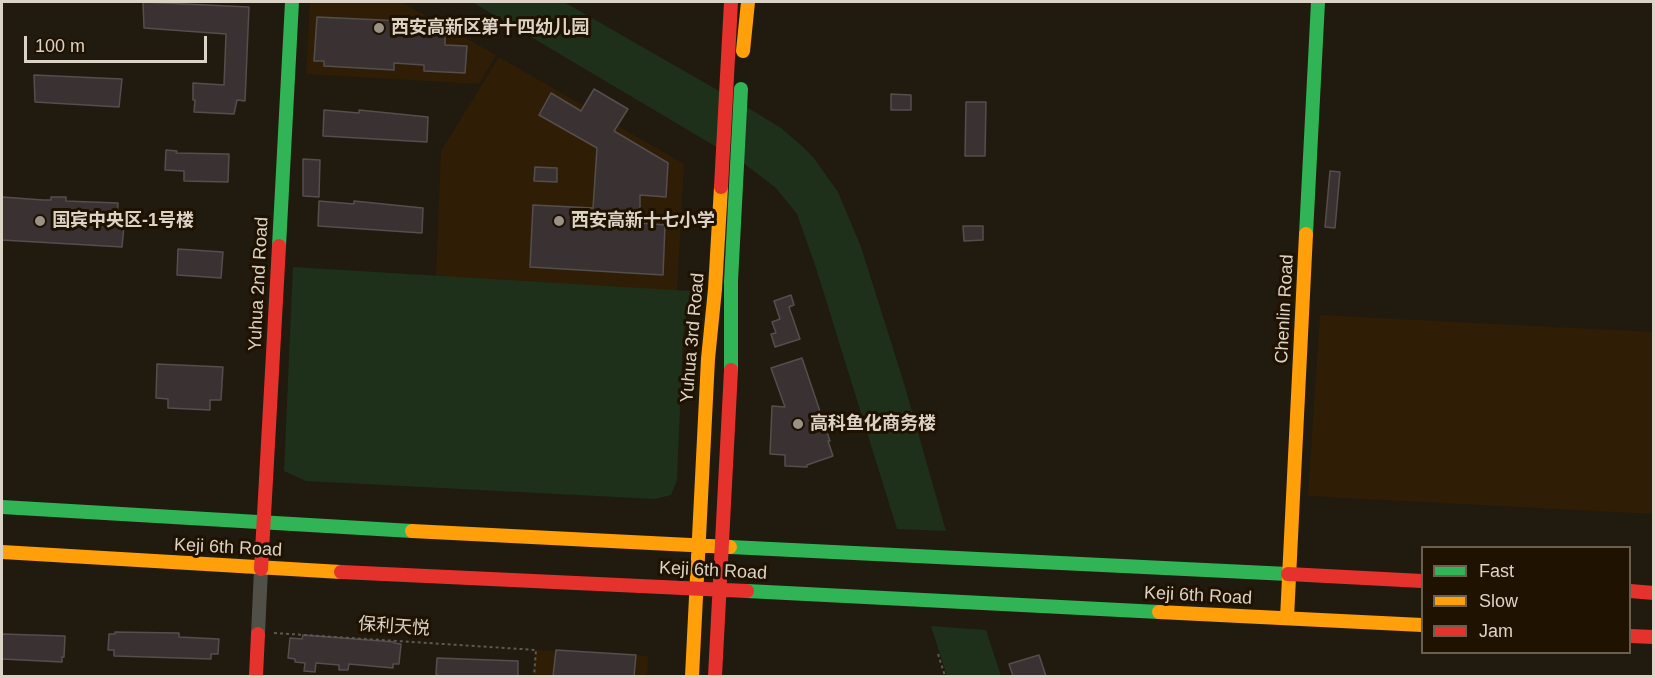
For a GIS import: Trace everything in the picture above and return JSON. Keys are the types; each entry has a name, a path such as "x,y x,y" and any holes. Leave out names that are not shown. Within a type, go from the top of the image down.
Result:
{"main road":[{"name":"Yuhua 2nd Road","path":"261,569 292,2"},
{"name":"Yuhua 3rd Road","path":"692,676 697,545 732,29 731,2"},
{"name":"Yuhua 3rd Road","path":"715,676 720,546 732,358 731,281 742,69 748,2"},
{"name":"Chenlin Road","path":"1287,618 1318,2"},
{"name":"Keji 6th Road","path":"2,507 264,524 1421,581"},
{"name":"Keji 6th Road","path":"2,552 261,569 719,589 1421,625"},
{"path":"1631,591 1653,593"},
{"path":"256,676 263,634"},
{"path":"1631,636 1653,637"}],"street":[{"path":"261,569 263,634"}],"path":[{"name":"保利天悦","path":"263,634 536,650 534,676"},
{"path":"938,654 945,676"}],"shaded area":[{"name":"西安高新区第十四幼儿园","path":"310,2 401,2 496,55 479,84 306,74"},
{"name":"西安高新十七小学","path":"499,57 684,164 677,291 436,277 441,151"},
{"path":"1320,315 1653,332 1653,514 1308,496"},
{"path":"536,650 648,656 647,676 534,676"}],"green space":[{"path":"472,2 564,2 733,99 730,155"},
{"path":"745,106 781,128 802,146 813,157 838,192 861,247 903,380 946,531 897,529 797,214 776,188 742,162"},
{"path":"293,267 690,291 683,338 677,480 671,495 655,499 306,481 284,471"},
{"path":"931,626 986,630 1001,676 947,676"}],"building":[{"path":"143,2 249,7 245,101 237,100 234,114 194,112 193,83 224,85 226,34 144,28"},
{"path":"317,17 403,21 402,32 445,35 445,45 467,46 465,73 424,71 424,65 394,63 394,70 324,66 324,61 314,61"},
{"path":"34,75 122,79 119,107 35,102"},
{"path":"594,89 628,109 614,131 668,163 666,197 640,195 640,223 665,225 663,275 530,267 533,205 593,208 597,148 539,115 551,93 581,111"},
{"path":"891,94 911,95 911,110 891,110"},
{"path":"966,102 986,102 985,156 965,156"},
{"path":"324,110 359,113 359,110 428,117 427,142 323,136"},
{"path":"166,150 177,151 176,153 229,154 228,182 184,181 184,171 165,170"},
{"path":"303,159 320,160 319,197 303,196"},
{"path":"535,167 557,168 557,182 534,181"},
{"path":"1330,171 1340,172 1335,228 1325,227"},
{"name":"国宾中央区-1号楼","path":"2,197 51,200 51,197 66,197 66,201 118,203 117,225 124,226 122,247 2,240"},
{"path":"319,201 354,204 354,201 423,208 422,233 318,226"},
{"path":"963,226 983,226 983,240 964,241"},
{"path":"178,249 223,252 221,278 177,275"},
{"path":"791,295 794,305 789,307 800,339 775,347 771,334 776,333 772,322 780,319 774,301"},
{"name":"高科鱼化商务楼","path":"802,358 833,456 807,465 807,467 785,466 785,455 770,454 772,406 785,407 771,368"},
{"path":"157,364 223,367 221,400 210,400 210,410 168,408 168,399 156,398"},
{"path":"115,632 179,633 179,637 219,639 218,654 211,654 211,659 114,656 114,650 108,650 109,634 115,634"},
{"path":"2,634 65,636 62,662 2,659"},
{"path":"303,635 401,644 399,664 393,664 393,668 349,664 348,670 339,670 339,665 316,663 315,672 304,671 305,663 295,662 295,659 288,658 290,638 302,639"},
{"path":"556,650 636,655 634,676 553,676"},
{"path":"1039,655 1046,676 1013,676 1009,664"},
{"path":"437,658 518,661 518,676 439,676 436,674"}],"traffic: fast":[{"path":"279,246 292,2"},
{"path":"1306,234 1318,2"},
{"path":"731,370 731,281 741,89"},
{"path":"2,507 412,531"},
{"path":"730,547 1288,574"},
{"path":"747,591 1159,612"}],"traffic: slow":[{"path":"743,51 748,2"},
{"path":"692,676 708,359 721,187"},
{"path":"1287,618 1306,234"},
{"path":"412,531 730,547"},
{"path":"2,552 341,572"},
{"path":"1159,612 1421,625"}],"traffic: jam":[{"path":"721,187 731,2"},
{"path":"261,569 279,246"},
{"path":"715,676 731,370"},
{"path":"341,572 747,591"},
{"path":"1288,574 1421,581"},
{"path":"1631,591 1654,593"},
{"path":"256,676 258,634"},
{"path":"1631,636 1654,637"}],"place":[{"name":"西安高新区第十四幼儿园","path":"379,28"},
{"name":"国宾中央区-1号楼","path":"40,221"},
{"name":"西安高新十七小学","path":"559,221"},
{"name":"高科鱼化商务楼","path":"798,424"}]}
